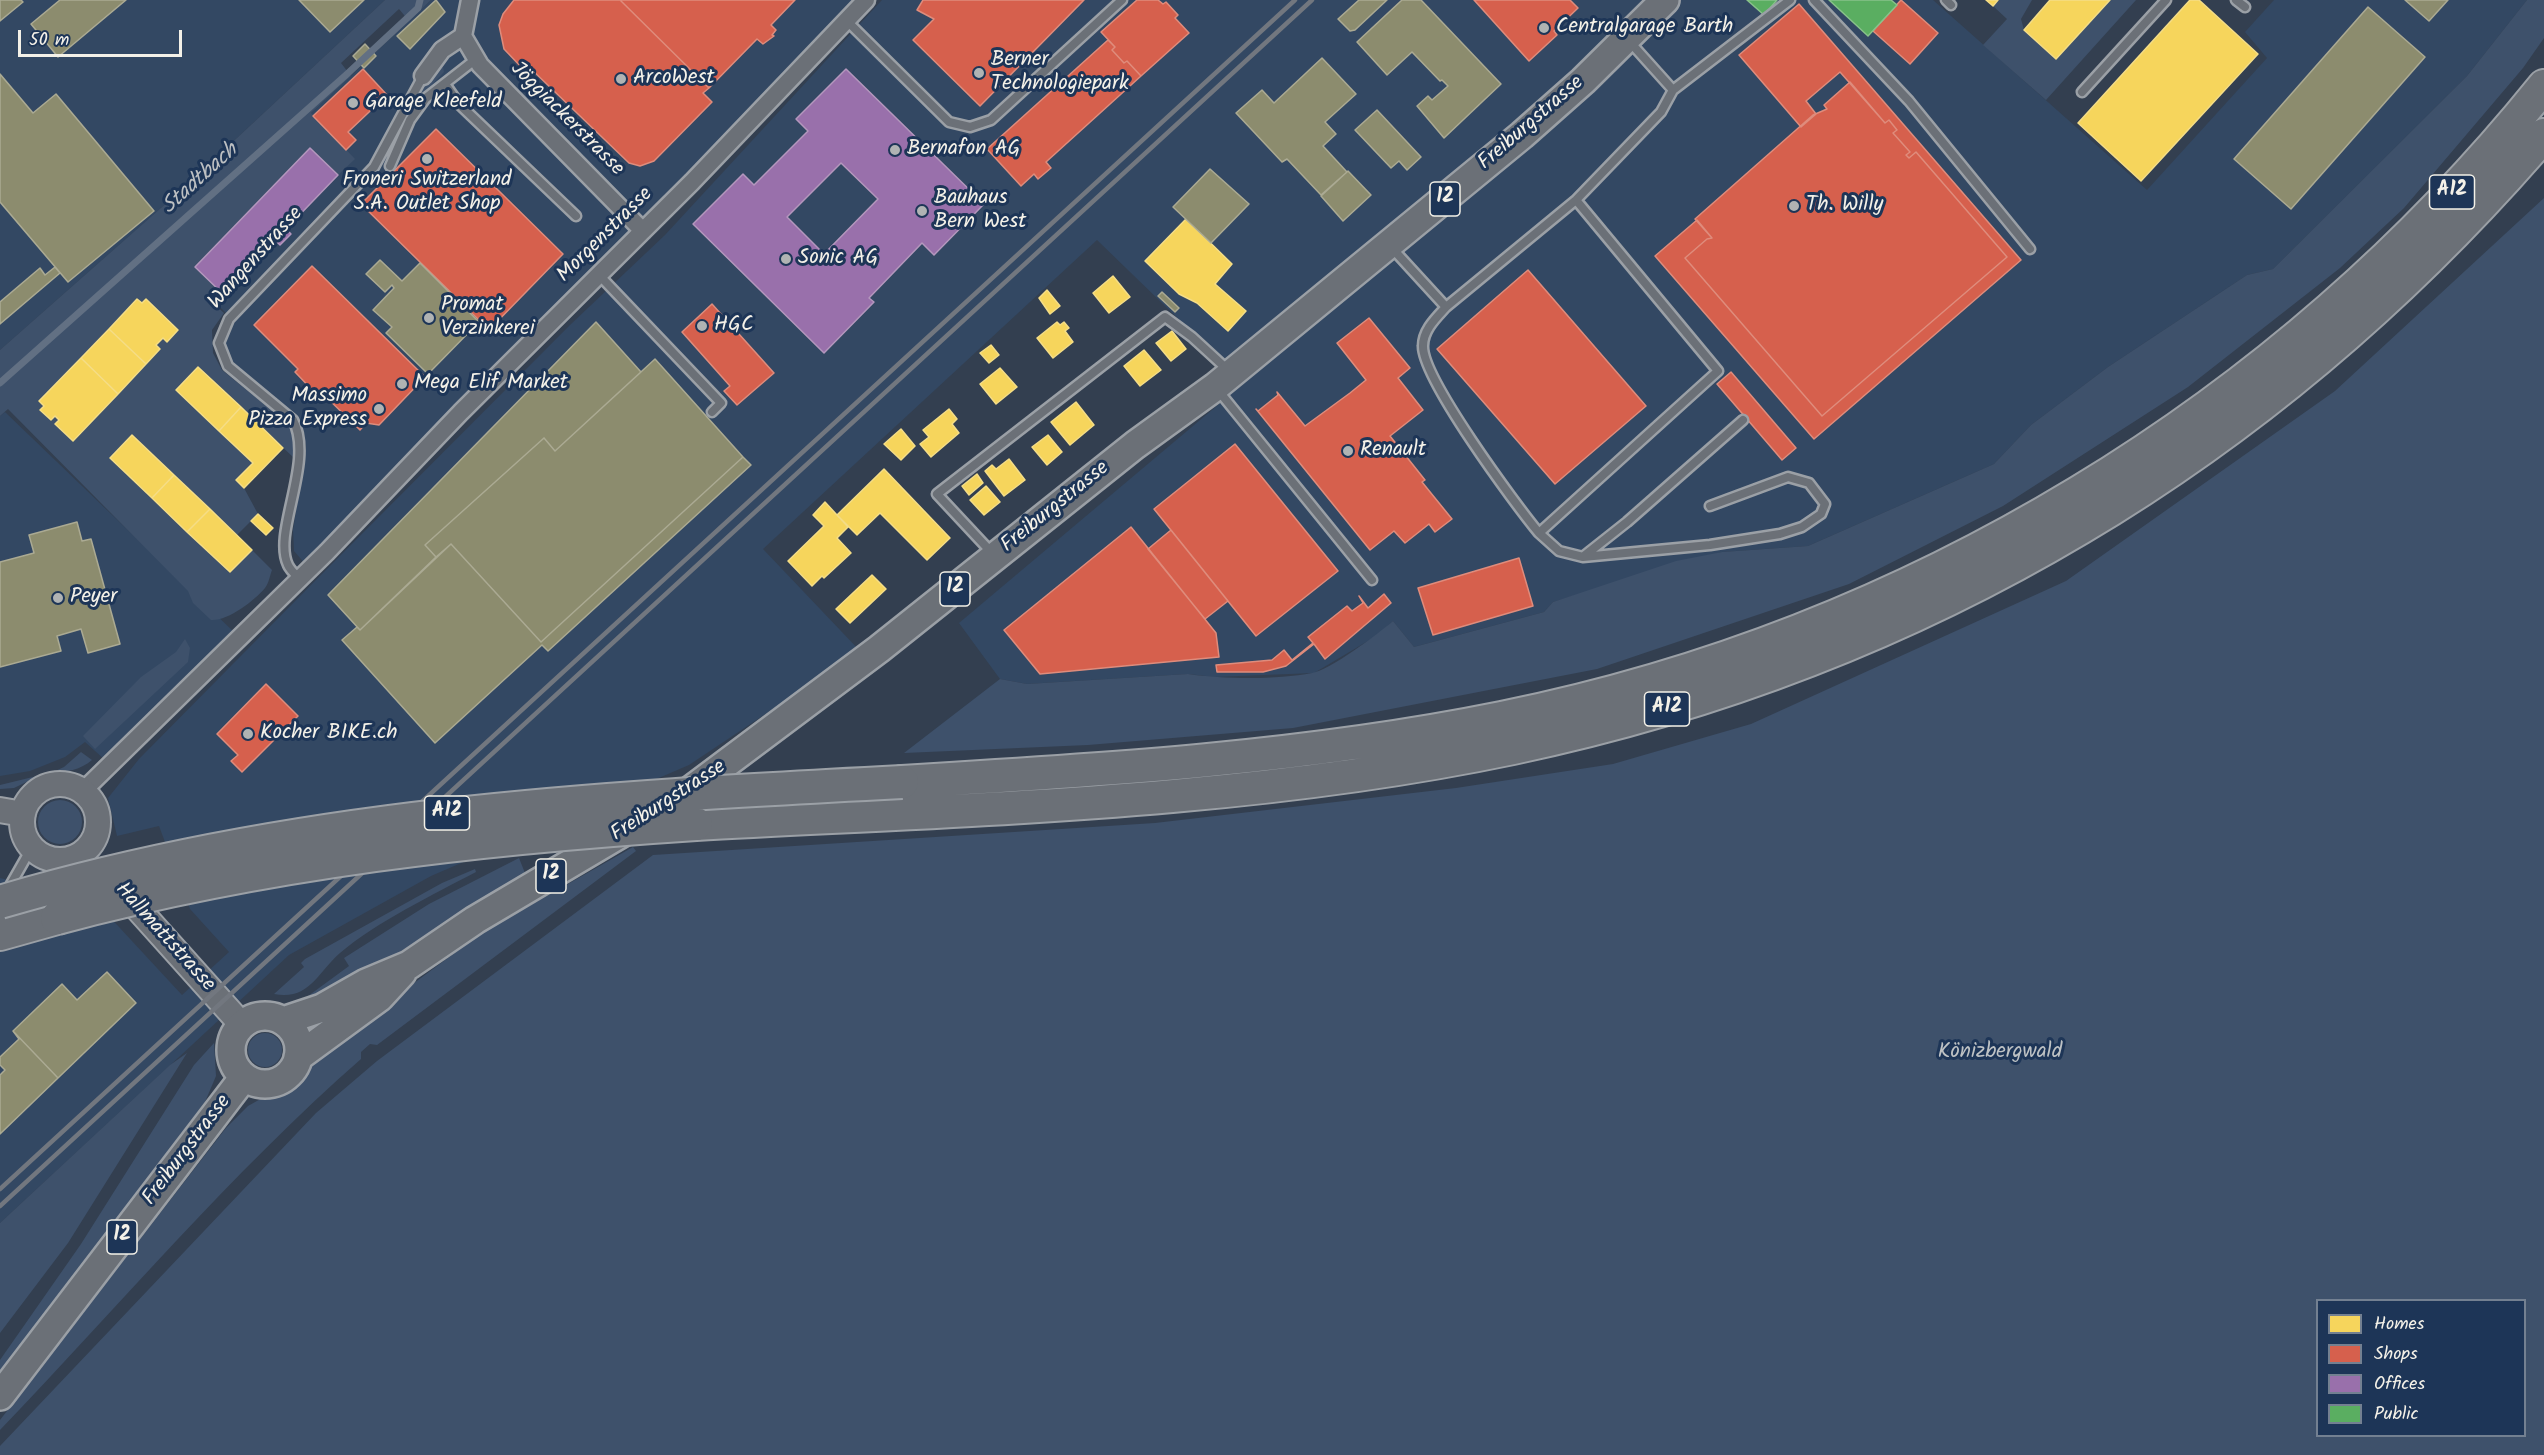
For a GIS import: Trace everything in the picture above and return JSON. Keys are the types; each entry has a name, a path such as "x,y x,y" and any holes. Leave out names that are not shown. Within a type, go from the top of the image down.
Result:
{"highway":[{"name":"A12","path":"0,902 166,858 372,823 563,802 902,782 1207,760 1335,746 1443,730 1614,692 1724,659 1831,619 1935,572 2041,516 2140,454 2235,388 2325,314 2404,242 2493,148 2544,86"},
{"name":"A12","path":"0,934 162,891 274,869 374,854 620,829 1162,796 1328,778 1510,748 1655,712 1734,688 1844,647 1948,600 2055,544 2156,482 2252,414 2344,339 2424,265 2544,135"}],"main road":[{"name":"Freiburgstrasse","path":"283,1021 322,1008 366,983 409,965 475,920 695,789 879,650 1134,446 1223,380 1389,245 1553,108 1665,0"},
{"path":"59,784 82,791 95,806 98,825 92,843 78,856 58,860 39,854 32,847 11,812 42,788 59,784"},
{"name":"Hallmattstrasse","path":"86,850 242,1025"},
{"name":"Freiburgstrasse","path":"298,1057 380,997 409,965"},
{"name":"12","path":"242,1025 252,1018 264,1016 283,1021"},
{"path":"283,1021 296,1036 298,1057"},
{"path":"242,1025 232,1041 231,1053 236,1067 244,1077"},
{"name":"12","path":"244,1077 256,1082 275,1082 289,1074 298,1057"},
{"name":"Freiburgstrasse","path":"0,1396 244,1077"}],"street":[{"path":"463,36 470,0"},
{"name":"Morgenstrasse","path":"300,579 461,412 644,231 866,0"},
{"name":"Jöggiackerstrasse","path":"463,36 476,59 644,231"},
{"name":"Wangenstrasse","path":"423,76 442,50 463,36"},
{"path":"82,791 300,579"}],"lane":[{"path":"847,21 949,122 970,128 991,120 1122,0"},
{"path":"1710,506 1788,477 1809,483 1825,504 1821,514 1815,519 1802,527 1780,534 1710,545 1583,556 1559,551 1539,532 1498,478 1425,363 1422,348 1426,334 1446,307 1576,200 1661,112 1673,90 1790,0"},
{"path":"1814,0 1909,101 2030,249"},
{"path":"2082,92 2166,0"},
{"path":"2236,0 2245,7"},
{"path":"1627,39 1673,90"},
{"path":"390,166 410,120 426,98 476,59"},
{"name":"Wangenstrasse","path":"300,579 287,563 286,541 298,465 298,430 293,420 228,366 219,343 229,320 374,167 423,76"},
{"path":"445,84 459,104 576,216"},
{"path":"1539,532 1718,371 1576,200"},
{"path":"1389,245 1446,307"},
{"path":"599,275 721,403 712,412"},
{"path":"995,556 937,494 1165,317 1192,337 1372,580"},
{"path":"1583,556 1743,420"},
{"path":"0,907 32,847"}],"shaded area":[{"path":"0,0 385,0 179,192 0,350"},
{"path":"431,0 858,0 307,566 294,551 293,530 306,448 304,433 294,415 227,358 223,346 225,332 232,319 164,252"},
{"path":"882,0 1647,0 1498,141 1226,365 1097,240 763,549 860,651 689,765 431,876 289,955 0,1223 0,878 94,900 182,995 229,952 190,909 159,826 117,836 108,798 139,759 313,583 570,325 665,235"},
{"path":"1675,0 1933,0 2147,190 2267,58 2245,32 2274,0 2527,0 2467,76 2273,269 2247,275 2108,367 2031,425 1994,464 1808,546 1722,552 1553,602 1544,612 1414,647 1393,621 1378,635 1314,673 1214,677 1188,674 1027,684 1000,679 959,623 1592,90"},
{"path":"5,412 235,633 104,759 85,742 65,757 30,771 0,776 0,416"}],"green space":[{"path":"385,0 431,0 409,21 399,9 341,63 351,76 311,113 355,159 338,175 310,148 195,267 223,294 214,304 224,313 212,330 213,353 222,370 290,425 296,444 294,458 198,367 176,390 253,463 236,480 244,488 258,514 237,535 132,435 110,458 230,572 252,550 272,570 266,586 254,599 233,614 211,620 193,603 188,591 8,409 0,416 0,350 179,192","holes":["137,299 142,303 146,299 178,331 167,342 163,338 156,345 160,350 73,441 56,425 59,420 55,416 51,420 40,410 43,406 39,401"]},
{"path":"1998,0 2032,0 2021,19 2024,30 2056,59 2110,0 2136,0 2046,100 1983,45 2007,19 1993,6"},
{"path":"2527,0 2544,0 2544,38 2523,68 2404,208 2340,268 2188,387 2003,506 1849,584 1597,669 1293,728 1088,745 904,753 1000,679 1027,684 1188,674 1250,678 1312,673 1342,659 1393,621 1414,647 1544,612 1553,602 1676,561 1722,552 1808,546 1994,464 2031,425 2108,367 2247,275 2273,269 2467,76"},
{"path":"443,67 444,72 419,98 416,96 427,79"},
{"name":"Könizbergwald","path":"2544,198 2544,1455 0,1455 0,1446 316,1113 377,1061 653,855 1155,823 1456,788 1613,764 1751,724 2066,581 2335,391"},
{"path":"185,639 190,648 188,662 95,749 83,736 141,677 176,652"},
{"path":"81,752 92,760 74,770 53,772 64,767"},
{"path":"41,775 14,788 0,789 0,785"},
{"path":"60,800 76,806 82,822 76,838 60,844 44,838 38,822 44,806"},
{"path":"633,847 636,851 377,1045 370,1044 361,1052 361,1059 266,1148 221,1194 0,1430 0,1420 226,1128 248,1106 264,1097 293,1088 312,1059 480,934"},
{"path":"519,858 525,873 333,994 286,1007 286,1004 304,999 349,966 344,958 429,904"},
{"path":"475,869 476,872 405,910 354,942 304,989 286,995 274,994 304,967 301,963 305,959 442,883"},
{"path":"265,1033 277,1038 282,1050 277,1062 265,1067 253,1062 248,1050 253,1038"},
{"path":"214,1043 216,1076 205,1102 0,1372 0,1360 81,1244 194,1065"},
{"path":"187,1053 68,1243 0,1333 0,1223 170,1065"}],"building: Homes":[{"path":"1986,0 1998,0 1993,6"},
{"path":"2050,0 2110,0 2056,59 2024,30"},
{"path":"2190,0 2199,0 2258,54 2141,181 2078,123"},
{"path":"1186,219 1232,264 1215,284 1246,311 1228,331 1197,303 1179,294 1145,261"},
{"path":"1113,276 1130,297 1109,313 1093,293"},
{"path":"1047,290 1060,306 1050,314 1039,298"},
{"path":"137,299 142,303 146,299 178,330 167,342 163,338 156,345 160,349 146,364 109,329"},
{"path":"1057,322 1060,325 1064,322 1069,328 1065,331 1073,342 1053,358 1037,338"},
{"path":"109,329 146,364 118,394 81,358"},
{"path":"1172,331 1186,349 1171,361 1156,343"},
{"path":"991,345 999,355 989,363 980,353"},
{"path":"1144,350 1161,370 1140,386 1124,366"},
{"path":"81,358 118,394 73,441 55,424 59,420 55,416 51,420 40,410 44,406 39,401"},
{"path":"198,367 241,407 219,431 176,390"},
{"path":"1000,368 1017,387 996,404 980,384"},
{"path":"1076,402 1094,425 1070,445 1051,422"},
{"path":"241,407 283,448 244,488 236,480 253,463 219,431"},
{"path":"949,409 957,419 952,424 959,433 931,457 920,444 929,437 923,430"},
{"path":"901,429 915,446 901,460 884,444"},
{"path":"132,435 174,475 152,498 110,458"},
{"path":"1048,435 1062,452 1047,465 1032,447"},
{"path":"1009,459 1025,480 1004,496 985,471 992,465 996,469"},
{"path":"884,469 950,538 927,560 880,513 857,535 837,515"},
{"path":"977,474 983,483 969,495 962,486"},
{"path":"174,475 210,509 187,532 152,498"},
{"path":"986,486 1000,502 984,515 970,500"},
{"path":"825,502 848,527 837,538 851,553 812,586 788,561 824,526 813,515"},
{"path":"210,509 252,550 230,572 187,532"},
{"path":"258,514 273,528 266,535 251,521"},
{"path":"872,575 886,589 850,623 836,609"}],"building: Shops":[{"name":"ArcoWest","path":"514,0 620,0 709,88 703,93 712,102 654,161 640,166 629,163 529,67 525,71 504,49 499,25 503,14"},
{"path":"620,0 795,0 771,25 776,30 772,35 774,36 763,44 757,39 709,88"},
{"name":"Berner Technologiepark","path":"923,0 1084,0 980,106 913,40 934,19 917,10"},
{"path":"1137,0 1158,0 1163,4 1166,2 1178,15 1175,18 1189,33 1141,76 1127,61 1124,63 1112,50 1115,47 1101,32"},
{"path":"1474,0 1570,0 1578,8 1554,31 1557,35 1529,61"},
{"path":"1901,0 1938,33 1910,64 1873,31"},
{"path":"1799,4 2021,260 1814,439 1655,256 1697,220 1712,238 1707,239 1685,258 1822,416 2007,257 1916,152 1909,158 1906,155 1910,152 1893,133 1897,130 1889,120 1885,123 1840,72 1806,101 1816,114 1801,127 1739,55"},
{"path":"1108,40 1115,47 1112,50 1124,63 1127,61 1141,76 1046,162 1051,168 1038,179 1034,174 1021,186 987,149"},
{"name":"Garage Kleefeld","path":"363,69 387,95 348,132 356,140 346,150 313,116"},
{"path":"1850,82 1885,123 1889,120 1897,130 1893,133 1910,152 1906,155 1909,158 1916,152 2007,257 1822,416 1685,258 1707,239 1712,238 1695,219 1813,115 1827,109 1824,105"},
{"path":"436,129 563,254 489,330 361,204"},
{"path":"312,266 425,377 379,425 366,423 360,430 319,390 316,394 295,372 298,369 254,325"},
{"path":"1528,270 1646,406 1555,484 1437,349"},
{"path":"712,304 774,373 737,405 724,391 730,386 682,332"},
{"path":"1369,318 1410,368 1398,378 1423,410 1390,436 1425,480 1422,482 1452,519 1435,532 1429,524 1405,543 1394,531 1370,550 1256,409 1258,411 1278,395 1277,392 1305,426 1350,393 1366,380 1337,343"},
{"path":"1731,372 1796,448 1782,460 1717,384"},
{"path":"1235,444 1338,571 1256,636 1154,509"},
{"path":"1131,527 1216,633 1219,657 1040,674 1004,630"},
{"path":"1171,530 1228,601 1205,619 1148,549"},
{"path":"1519,558 1533,606 1433,635 1418,588"},
{"path":"1384,594 1391,603 1325,659 1314,644 1286,666 1263,672 1217,672 1216,665 1272,660 1284,650 1292,660 1313,643 1308,637 1347,606 1352,611 1363,603 1359,596 1368,608"},
{"path":"266,684 298,716 242,772 231,761 238,755 217,734"}],"building: Offices":[{"name":"Bauhaus Bern West","path":"846,69 984,204 934,255 922,243 869,298 874,302 824,353 693,224 743,174 754,185 808,131 796,119","holes":["841,163 878,199 824,254 787,217"]},
{"path":"310,148 338,175 286,229 291,234 280,245 275,240 223,294 195,267"}],"building: Public":[{"path":"1747,0 1777,0 1764,15"},
{"path":"1829,0 1891,0 1897,5 1868,36"}],"building: Industry":[{"path":"0,0 21,0 23,2 0,21"},
{"path":"60,0 126,0 58,57 31,24"},
{"path":"299,0 364,0 330,32"},
{"path":"436,0 445,12 410,49 397,36"},
{"path":"1359,0 1387,0 1355,30 1350,31 1338,19"},
{"path":"1402,0 1421,0 1501,84 1444,138 1417,106 1428,96 1432,100 1448,86 1442,80 1440,81 1412,52 1387,75 1357,42"},
{"path":"2405,0 2448,0 2429,21"},
{"path":"2368,7 2425,57 2291,209 2234,159"},
{"path":"365,44 376,56 364,68 353,56"},
{"path":"1322,58 1356,94 1325,122 1336,134 1323,146 1347,172 1321,195 1287,159 1282,162 1236,113 1262,90 1274,103"},
{"path":"0,74 33,113 56,94 154,211 68,282 0,202"},
{"path":"1377,110 1421,157 1407,170 1399,161 1391,168 1355,130"},
{"path":"1210,169 1249,204 1211,243 1173,207"},
{"path":"1348,171 1371,195 1343,221 1321,196"},
{"name":"Promat Verzinkerei","path":"380,260 402,281 420,263 479,322 428,374 386,333 392,327 373,310 394,288 392,285 385,292 366,274"},
{"path":"55,267 60,273 0,324 0,302 40,268 45,275"},
{"path":"1162,292 1179,308 1175,312 1158,296"},
{"path":"596,322 641,372 555,451 544,438 425,545 436,557 360,630 328,595"},
{"path":"655,359 743,457 541,642 451,544 436,557 425,545 544,438 555,451"},
{"path":"743,457 751,465 548,651 542,645 435,743 342,640 357,627 360,630 451,544 541,642"},
{"path":"77,522 82,541 91,539 120,644 88,653 81,629 57,636 61,651 0,667 0,562 34,553 29,535"},
{"path":"107,972 136,1003 58,1078 13,1031 62,984 77,1000"},
{"path":"13,1031 58,1078 0,1134 0,1075 5,1070 0,1065 0,1057 19,1039"}],"waterway":[{"name":"Stadtbach","path":"0,383 346,75 418,8 420,0"}],"railway":[{"path":"0,1189 1295,0"},
{"path":"0,1206 1312,0"}],"place":[{"name":"Centralgarage Barth","path":"1544,28"},
{"name":"Berner Technologiepark","path":"979,73"},
{"name":"ArcoWest","path":"621,79"},
{"name":"Garage Kleefeld","path":"353,103"},
{"name":"Bernafon AG","path":"895,150"},
{"name":"Froneri Switzerland S.A. Outlet Shop","path":"427,159"},
{"name":"Th. Willy","path":"1794,206"},
{"name":"Bauhaus Bern West","path":"922,211"},
{"name":"Sonic AG","path":"786,259"},
{"name":"Promat Verzinkerei","path":"429,318"},
{"name":"HGC","path":"702,326"},
{"name":"Mega Elif Market","path":"402,384"},
{"name":"Massimo Pizza Express","path":"379,409"},
{"name":"Renault","path":"1348,451"},
{"name":"Peyer","path":"58,598"},
{"name":"Kocher BIKE.ch","path":"248,734"}]}
